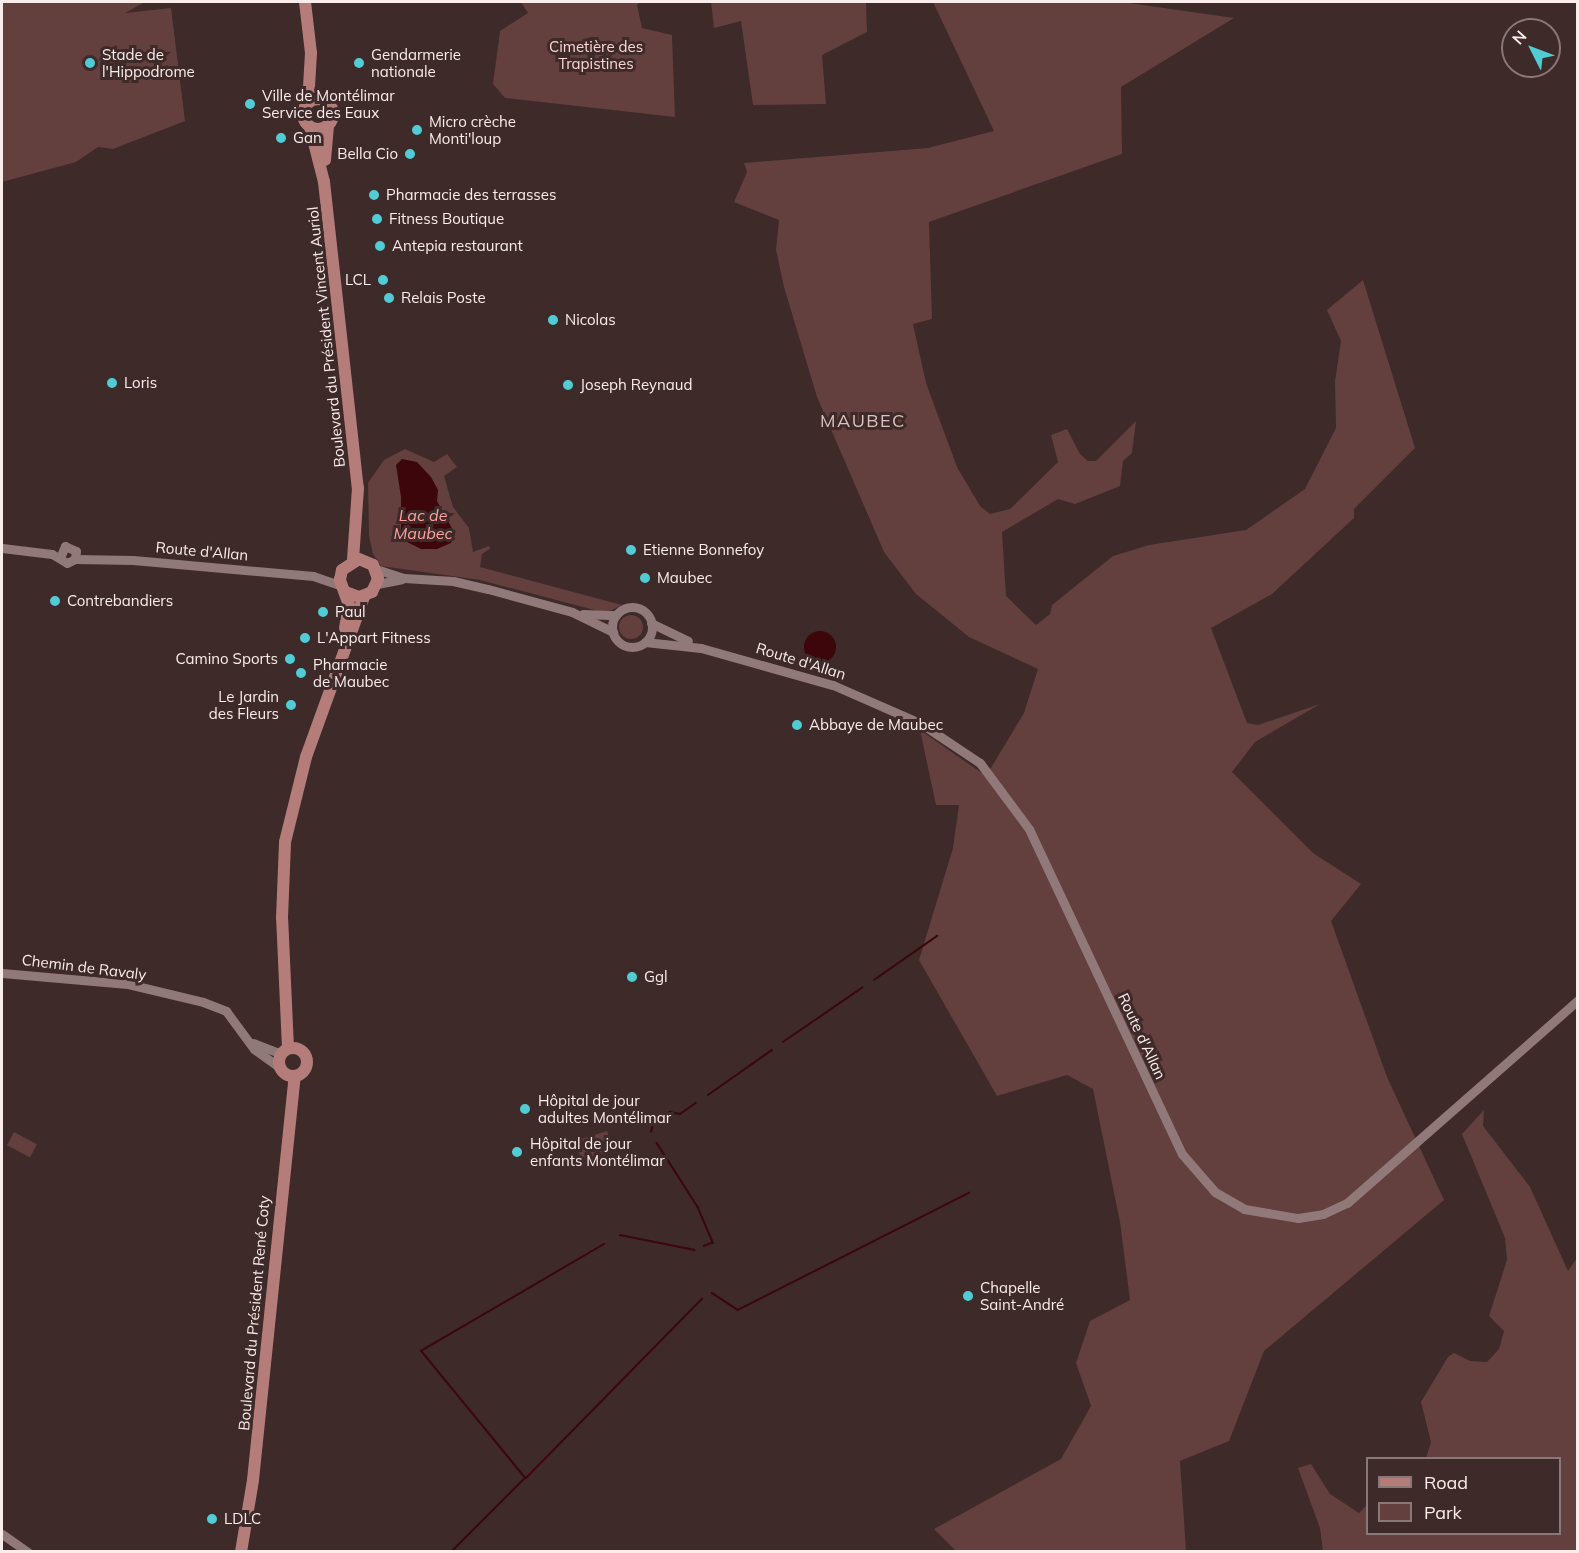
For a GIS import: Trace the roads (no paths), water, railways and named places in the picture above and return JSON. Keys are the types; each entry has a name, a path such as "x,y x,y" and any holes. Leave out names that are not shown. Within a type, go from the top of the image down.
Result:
{"main road":[{"path":"305,2 310,53 308,103 303,117 310,127 321,129 328,125 333,112 326,102 310,53"},
{"path":"308,103 316,99 326,102"},
{"name":"Boulevard du Président Vincent Auriol","path":"324,182 328,125"},
{"name":"Boulevard du Président Vincent Auriol","path":"310,127 324,182 358,488 373,566"},
{"name":"Boulevard du Président Vincent Auriol","path":"354,560 358,488"},
{"path":"288,1050 305,1054 308,1064 303,1072 287,1073 285,842 290,816 334,675 364,597 377,584 373,566 354,560 342,570 349,605 334,675"},
{"path":"344,589 364,597"},
{"name":"Boulevard du Président René Coty","path":"240,1551 254,1470 281,1178 287,1073"}],"street":[{"path":"2,547 61,554 68,563 75,556 71,546 61,554"},
{"name":"Route d'Allan","path":"75,556 313,576 342,570"},
{"path":"373,566 404,578"},
{"name":"Route d'Allan","path":"313,576 344,589"},
{"path":"377,584 404,578 453,581 572,612 616,615 626,609 637,609 651,623 645,642 627,646 613,632 572,612"},
{"path":"613,632 616,615"},
{"name":"Route d'Allan","path":"651,623 701,648 865,698 944,736 991,774 1029,829 1182,1154 1215,1192 1244,1209 1271,1216 1298,1218 1323,1214 1347,1203 1578,1000"},
{"name":"Route d'Allan","path":"645,642 701,648"},
{"name":"Chemin de Ravaly","path":"2,973 128,984 203,1002 226,1011 258,1053 287,1073"},
{"path":"249,1040 288,1050"},
{"path":"2,1534 28,1551"}],"water":[{"name":"Lac de Maubec","path":"402,459 417,462 431,477 438,490 437,501 455,534 451,543 437,549 421,549 401,539 401,497 396,465"},
{"path":"820,631 831,636 836,647 831,658 820,663 809,658 804,647 809,636"}],"waterway":[{"path":"874,980 937,936"},
{"path":"783,1042 862,988"},
{"path":"708,1095 772,1050"},
{"path":"651,1132 655,1119 670,1112 680,1114 696,1103"},
{"path":"657,1143 698,1207 713,1243 705,1246"},
{"path":"712,1293 738,1310 969,1193"},
{"path":"620,1235 695,1250"},
{"path":"451,1552 525,1478 421,1351 604,1244"},
{"path":"526,1478 702,1299"}],"place":[{"name":"Stade de l'Hippodrome","path":"90,63"},
{"name":"Gendarmerie nationale","path":"359,63"},
{"name":"Ville de Montélimar Service des Eaux","path":"250,104"},
{"name":"Micro crèche Monti'loup","path":"417,130"},
{"name":"Gan","path":"281,138"},
{"name":"Bella Cio","path":"410,154"},
{"name":"Pharmacie des terrasses","path":"374,195"},
{"name":"Fitness Boutique","path":"377,219"},
{"name":"Antepia restaurant","path":"380,246"},
{"name":"LCL","path":"383,280"},
{"name":"Relais Poste","path":"389,298"},
{"name":"Nicolas","path":"553,320"},
{"name":"Loris","path":"112,383"},
{"name":"Joseph Reynaud","path":"568,385"},
{"name":"Etienne Bonnefoy","path":"631,550"},
{"name":"Maubec","path":"645,578"},
{"name":"Contrebandiers","path":"55,601"},
{"name":"Paul","path":"323,612"},
{"name":"L'Appart Fitness","path":"305,638"},
{"name":"Camino Sports","path":"290,659"},
{"name":"Pharmacie de Maubec","path":"301,673"},
{"name":"Le Jardin des Fleurs","path":"291,705"},
{"name":"Abbaye de Maubec","path":"797,725"},
{"name":"Ggl","path":"632,977"},
{"name":"Hôpital de jour adultes Montélimar","path":"525,1109"},
{"name":"Hôpital de jour enfants Montélimar","path":"517,1152"},
{"name":"Chapelle Saint-André","path":"968,1296"},
{"name":"LDLC","path":"212,1519"}],"district":[{"name":"MAUBEC","path":"863,421"}],"park label":[{"name":"Cimetière des Trapistines","path":"596,54"}]}
